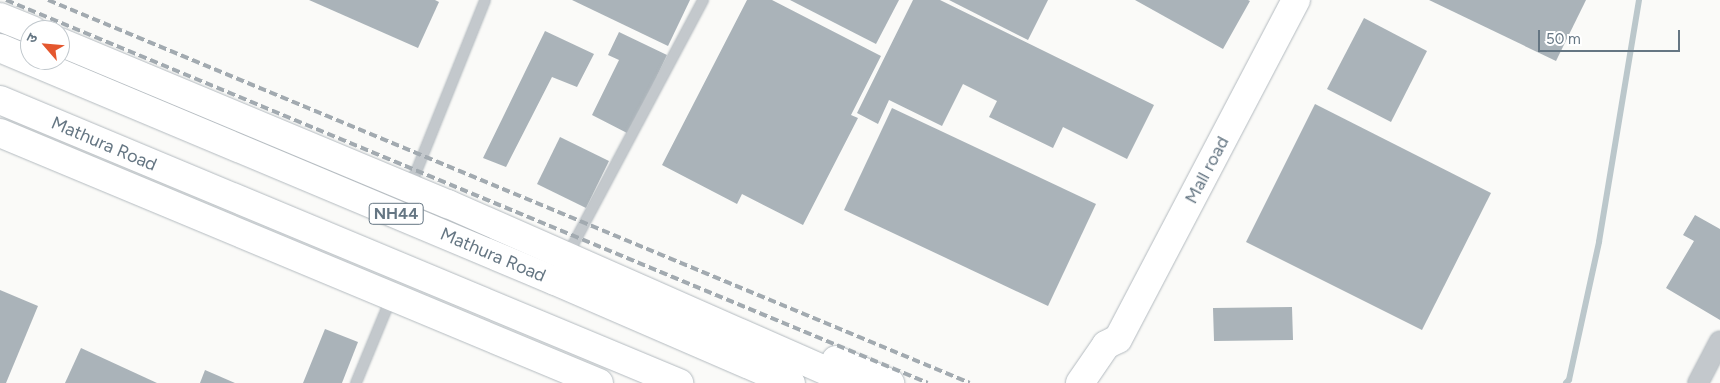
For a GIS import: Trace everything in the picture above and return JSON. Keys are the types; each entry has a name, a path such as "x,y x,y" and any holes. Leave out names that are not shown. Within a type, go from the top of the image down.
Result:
{"main road":[{"name":"Mall road","path":"1080,383 1106,345 1118,339 1296,0"},
{"path":"0,17 20,25"},
{"path":"70,46 410,188 854,383"},
{"name":"Mathura Road","path":"0,48 555,281 791,383"},
{"name":"Mathura Road","path":"0,100 680,383"},
{"path":"0,133 598,383"},
{"path":"725,326 788,339 890,383"},
{"name":"Mall road","path":"1099,383 1120,352 1118,339"},
{"path":"552,363 588,383"}],"street":[{"path":"1698,383 1720,341"}],"lane":[{"path":"410,188 485,0"},
{"path":"567,256 703,0"},
{"path":"356,383 392,296"}],"building":[{"path":"309,0 435,0 439,2 418,48"},
{"path":"572,0 690,0 668,46"},
{"path":"747,0 772,0 881,56 851,115 858,118 803,225 742,194 737,204 662,165"},
{"path":"790,0 899,0 876,44"},
{"path":"913,0 940,0 1154,105 1127,159 1063,127 1053,148 989,117 997,101 963,84 942,126 889,100 878,124 857,113"},
{"path":"949,0 1048,0 1028,40"},
{"path":"1135,0 1248,0 1250,1 1223,49"},
{"path":"1429,0 1586,0 1556,61"},
{"path":"1364,18 1427,51 1391,122 1327,89"},
{"path":"545,31 594,54 577,87 552,77 506,167 483,158"},
{"path":"619,32 667,55 629,134 592,115 619,60 608,55"},
{"path":"1315,104 1491,193 1422,330 1246,242"},
{"path":"892,108 1096,204 1048,306 844,210"},
{"path":"560,137 609,161 586,208 537,184"},
{"path":"1695,215 1720,229 1720,320 1666,288 1694,241 1683,235"},
{"path":"0,290 38,306 6,383 0,383"},
{"path":"1292,307 1293,340 1214,341 1213,308"},
{"path":"325,329 358,342 342,383 303,383"},
{"path":"81,348 157,383 65,383"},
{"path":"205,370 235,383 200,383"}],"waterway":[{"path":"1566,383 1569,380 1599,242 1639,0"}],"railway":[{"path":"6,0 928,383"},
{"path":"48,0 970,383"}]}
